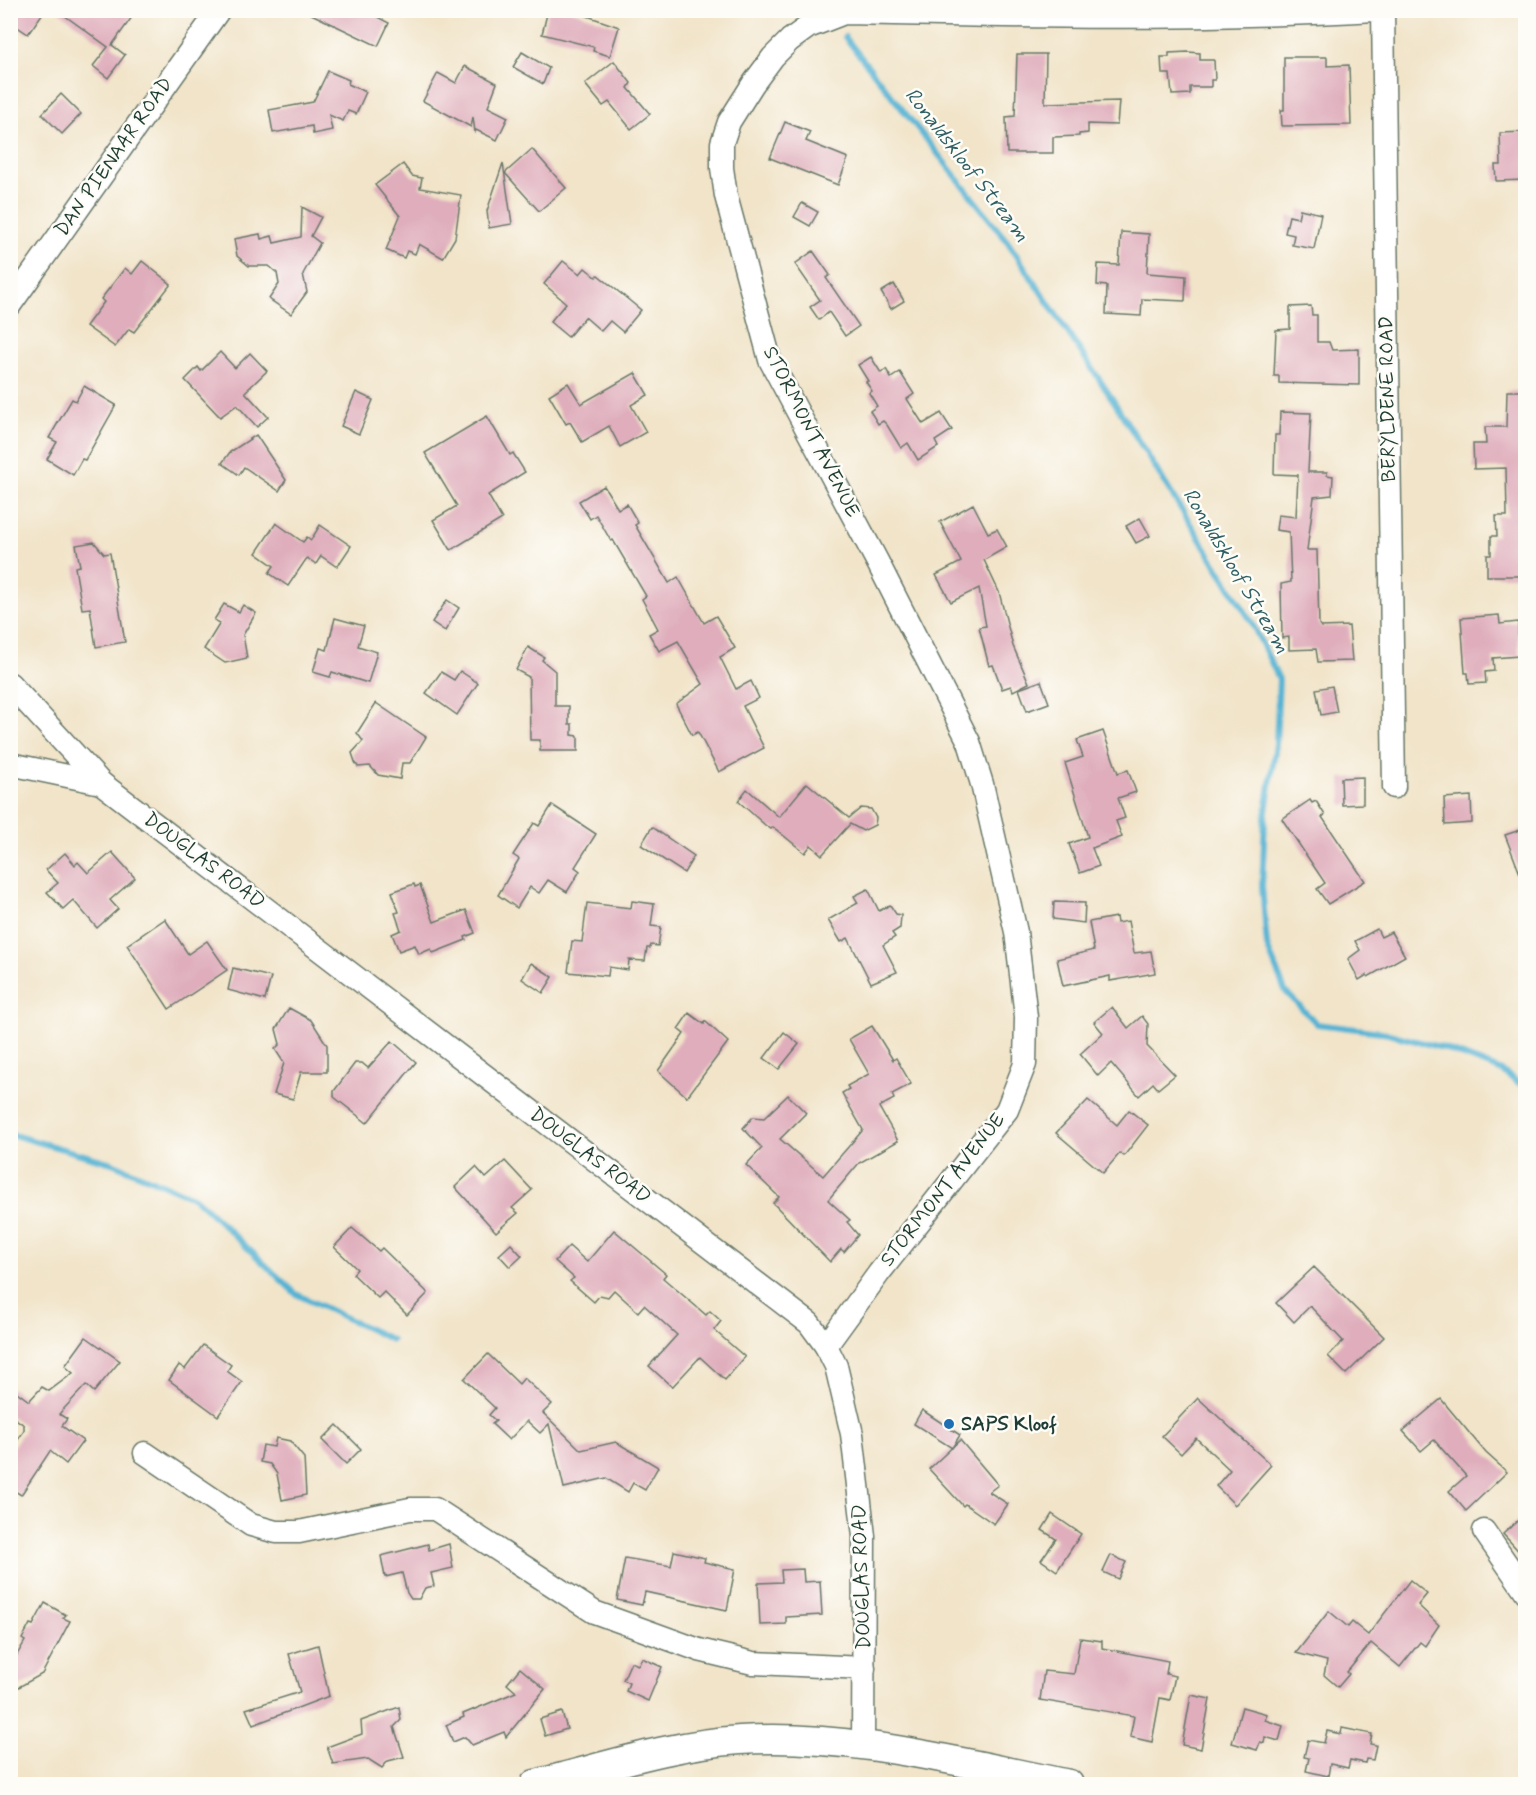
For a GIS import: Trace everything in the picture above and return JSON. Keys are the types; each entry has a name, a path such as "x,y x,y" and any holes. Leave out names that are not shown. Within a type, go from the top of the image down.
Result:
{"main road":[{"path":"535,1785 662,1753 738,1740 800,1739 862,1744 1069,1785"}],"street":[{"name":"DAN PIENAAR ROAD","path":"10,305 219,10"},
{"name":"STORMONT AVENUE","path":"826,1346 879,1273 1007,1110 1025,1064 1026,1029 1017,932 982,784 969,742 877,561 770,360 726,196 722,168 722,143 729,122 772,57 808,27 843,12 1129,19 1376,10"},
{"name":"BERYLDENE ROAD","path":"1383,10 1394,787"},
{"path":"10,684 101,783"},
{"name":"DOUGLAS ROAD","path":"10,764 101,783 809,1323 826,1346 843,1388 864,1536 862,1744"},
{"path":"145,1453 250,1525 276,1532 299,1532 410,1509 435,1509 452,1518 526,1570 605,1616 699,1650 753,1663 864,1668"},
{"path":"1484,1531 1526,1592"}],"building":[{"path":"10,10 45,10 28,34 10,22"},
{"path":"57,10 137,10 112,45 125,55 108,78 93,66 108,47"},
{"path":"303,10 364,10 389,23 378,46"},
{"path":"548,10 570,10 619,27 610,56 593,51 594,47 542,34"},
{"path":"522,52 549,68 543,84 513,67"},
{"path":"1169,53 1200,53 1200,60 1214,60 1215,80 1211,80 1211,87 1190,87 1190,94 1172,95 1170,74 1162,74 1161,57 1169,57"},
{"path":"1017,54 1046,54 1045,103 1119,101 1117,125 1088,124 1088,133 1079,134 1079,136 1053,137 1053,153 1007,153 1006,117 1015,116"},
{"path":"1284,57 1327,57 1327,66 1349,65 1351,125 1282,126"},
{"path":"614,61 631,83 628,88 650,114 631,129 609,102 603,106 585,84"},
{"path":"465,66 497,83 488,107 508,117 497,140 476,130 475,132 473,117 471,127 423,101 438,73 456,83"},
{"path":"328,71 349,80 348,84 366,92 356,114 348,111 343,121 329,115 332,130 313,134 312,126 273,133 269,110 313,102"},
{"path":"61,94 81,114 62,134 42,114"},
{"path":"785,122 810,132 806,141 848,158 838,185 770,158"},
{"path":"1526,132 1526,180 1496,181 1495,165 1501,165 1500,133"},
{"path":"532,149 566,188 539,211 505,173"},
{"path":"503,163 512,224 489,228 487,211"},
{"path":"403,164 412,176 422,178 420,188 461,195 455,238 443,258 419,244 415,254 407,251 404,258 386,250 400,216 375,185"},
{"path":"802,203 818,212 810,226 794,217"},
{"path":"302,207 321,217 311,236 320,243 303,274 307,292 291,314 269,299 279,284 277,273 269,266 249,266 237,256 234,239 260,234 261,239 272,236 274,243 301,237"},
{"path":"1300,209 1321,214 1314,249 1292,245 1294,235 1285,233 1289,216 1298,218"},
{"path":"1121,232 1149,234 1147,273 1186,276 1185,301 1142,299 1141,316 1106,314 1107,286 1097,285 1098,264 1119,265"},
{"path":"813,251 830,275 826,278 859,326 845,336 829,312 819,320 810,307 820,300 795,264"},
{"path":"142,261 171,284 134,332 129,329 115,347 86,326 104,302 101,299 125,268 132,274"},
{"path":"563,261 580,274 585,268 596,277 598,275 641,310 623,332 610,321 601,331 585,317 568,337 550,322 566,303 544,284"},
{"path":"894,284 904,301 891,309 881,292"},
{"path":"1311,306 1312,315 1317,315 1317,342 1329,342 1332,350 1359,349 1359,385 1279,383 1279,376 1274,376 1276,330 1290,329 1290,307"},
{"path":"220,352 235,368 250,353 267,371 245,392 268,417 257,427 237,405 220,417 185,380 198,367 201,371"},
{"path":"871,357 881,373 886,369 891,378 900,372 914,394 907,399 923,424 941,413 952,430 935,441 938,447 918,460 908,443 901,448 887,425 883,421 878,424 870,411 877,406 869,393 872,391 866,382 868,381 858,365"},
{"path":"635,373 648,395 631,405 646,432 620,447 609,426 582,442 570,422 566,424 549,395 568,383 581,404"},
{"path":"84,386 116,405 85,460 82,459 73,475 47,459 57,442 49,438 72,399 76,401"},
{"path":"1507,391 1523,391 1522,410 1526,410 1526,576 1487,576 1487,555 1491,555 1491,536 1497,536 1496,516 1507,516 1506,468 1474,469 1473,444 1486,444 1485,427 1506,427"},
{"path":"356,392 373,400 359,434 341,426"},
{"path":"1280,412 1311,413 1308,472 1327,472 1327,475 1333,476 1332,495 1314,497 1307,550 1317,550 1319,624 1321,627 1349,626 1352,661 1318,662 1316,649 1289,650 1289,637 1282,638 1281,584 1291,582 1289,532 1276,530 1278,515 1296,517 1298,475 1274,474 1275,435 1279,435"},
{"path":"487,416 510,455 513,453 525,472 488,495 502,519 451,550 433,520 457,506 425,453"},
{"path":"256,435 286,480 279,491 244,467 239,475 222,463 230,452"},
{"path":"604,486 618,509 627,504 638,523 635,525 669,583 678,577 704,623 716,616 735,648 720,657 736,689 751,681 759,698 743,706 764,748 719,772 698,732 692,735 676,704 703,684 678,641 659,651 649,634 658,629 642,599 646,596 596,515 590,519 579,501"},
{"path":"973,504 988,533 997,529 1007,547 984,560 999,592 1013,646 1029,683 1013,691 1011,686 1002,689 993,665 989,666 979,627 986,626 979,588 951,602 936,575 961,562 940,522"},
{"path":"1140,518 1150,536 1136,543 1126,526"},
{"path":"276,523 303,542 307,537 311,540 320,525 351,546 337,567 321,556 316,564 307,558 288,586 269,573 274,566 256,553"},
{"path":"94,542 104,554 110,553 125,642 96,647 90,608 82,609 75,567 80,566 76,545"},
{"path":"447,600 459,608 445,631 432,622"},
{"path":"224,604 239,612 243,605 256,613 243,635 247,658 225,663 204,649 220,623 214,620"},
{"path":"1499,615 1500,624 1518,622 1519,656 1493,658 1494,671 1485,672 1486,683 1469,684 1468,673 1465,673 1461,618"},
{"path":"335,618 364,626 358,646 377,652 368,683 332,672 330,677 313,672 320,648 327,650"},
{"path":"528,647 544,657 542,660 555,671 555,706 569,706 569,724 572,724 572,735 578,736 578,751 540,751 540,740 530,740 529,677 516,670"},
{"path":"460,671 478,683 457,715 426,693 441,672 454,680"},
{"path":"1041,681 1049,703 1027,711 1019,689"},
{"path":"1332,686 1337,712 1321,715 1316,689"},
{"path":"376,703 426,737 410,763 402,763 400,779 378,775 370,766 358,767 352,753 363,741 357,733"},
{"path":"1103,731 1118,773 1128,770 1136,792 1118,798 1125,818 1116,821 1122,837 1092,848 1099,866 1080,873 1069,844 1088,837 1065,763 1083,757 1077,740"},
{"path":"1363,777 1363,804 1342,805 1341,778"},
{"path":"807,783 849,818 861,808 871,809 876,818 875,825 863,831 850,824 822,855 811,845 805,853 773,827 771,829 765,825 738,801 747,789 779,817"},
{"path":"1471,796 1472,823 1445,825 1444,798"},
{"path":"1310,800 1312,803 1316,801 1325,815 1322,817 1365,881 1328,904 1317,889 1325,883 1282,819"},
{"path":"552,805 596,834 575,867 580,871 567,892 548,880 539,893 530,887 517,908 498,895 519,859 513,855 534,823 539,826"},
{"path":"652,827 694,856 684,873 641,845"},
{"path":"1526,828 1526,884 1524,884 1505,835"},
{"path":"112,852 135,878 110,900 118,909 97,928 73,900 63,909 47,892 58,883 46,870 65,853 75,865 78,862 88,873"},
{"path":"414,884 415,887 420,885 434,922 466,910 475,933 465,937 466,940 433,953 431,949 419,954 415,945 399,951 392,934 401,930 395,913 399,912 392,892"},
{"path":"868,889 879,911 890,905 896,914 901,915 900,928 892,933 895,937 883,945 897,972 871,983 848,938 841,942 828,920 858,903 854,896"},
{"path":"632,901 654,904 651,926 661,927 658,946 651,945 647,948 645,961 629,960 628,970 609,967 608,976 568,972 572,941 582,942 587,903 631,908"},
{"path":"1054,902 1085,903 1084,923 1053,919"},
{"path":"1116,917 1117,923 1128,921 1134,953 1151,951 1155,973 1110,981 1110,976 1063,986 1057,959 1094,950 1089,922"},
{"path":"165,919 188,954 207,941 227,970 169,1009 127,945"},
{"path":"1377,929 1381,937 1391,932 1405,956 1359,980 1348,959 1360,950 1355,941"},
{"path":"531,963 553,977 543,993 522,979"},
{"path":"233,968 271,977 265,1000 228,990"},
{"path":"1112,1007 1128,1028 1142,1016 1148,1024 1147,1046 1175,1075 1158,1089 1153,1083 1139,1096 1111,1063 1098,1076 1080,1054 1103,1033 1094,1022"},
{"path":"289,1008 311,1020 327,1045 327,1072 301,1072 293,1099 274,1094 284,1063 275,1049 280,1044 276,1029"},
{"path":"689,1013 704,1024 705,1021 728,1042 687,1097 658,1071 684,1034 678,1029"},
{"path":"872,1026 893,1060 896,1058 911,1084 892,1094 894,1099 879,1107 898,1141 859,1163 828,1200 850,1220 847,1222 858,1235 844,1252 841,1249 830,1262 773,1203 779,1197 746,1165 762,1148 743,1128 753,1117 764,1118 788,1095 806,1113 780,1139 823,1176 863,1130 842,1093 849,1089 847,1086 869,1074 849,1039"},
{"path":"784,1032 799,1044 779,1069 764,1058"},
{"path":"392,1041 416,1062 367,1123 334,1097 334,1091 355,1063 362,1063 368,1068"},
{"path":"1088,1100 1117,1125 1129,1110 1148,1125 1124,1156 1120,1153 1103,1173 1056,1133"},
{"path":"505,1161 532,1190 512,1208 518,1213 496,1232 455,1187 476,1167 486,1178"},
{"path":"352,1228 379,1251 382,1248 428,1293 407,1315 384,1292 378,1298 353,1274 357,1269 334,1247"},
{"path":"614,1230 666,1274 663,1278 706,1315 710,1311 721,1321 714,1330 745,1357 725,1380 700,1357 672,1387 649,1366 677,1335 644,1305 638,1312 614,1290 608,1297 600,1295 594,1302 570,1281 574,1278 555,1261 569,1246 587,1262"},
{"path":"511,1244 522,1256 510,1267 499,1255"},
{"path":"1314,1267 1384,1337 1346,1374 1328,1356 1343,1341 1310,1306 1294,1322 1276,1303"},
{"path":"86,1337 120,1361 94,1392 86,1385 59,1414 67,1419 62,1426 83,1441 66,1464 50,1451 21,1495 10,1488 10,1451 24,1431 24,1425 10,1415 10,1387 29,1401 42,1387 49,1391 73,1373 65,1366"},
{"path":"203,1345 231,1365 227,1371 242,1382 218,1416 169,1380 179,1365 185,1369"},
{"path":"488,1354 519,1384 524,1378 552,1404 543,1413 581,1450 616,1442 658,1467 645,1490 633,1483 628,1492 606,1478 564,1488 549,1424 540,1433 527,1421 509,1440 492,1424 496,1421 489,1415 495,1408 464,1379"},
{"path":"1198,1398 1271,1465 1235,1505 1216,1486 1230,1470 1196,1438 1181,1454 1162,1436"},
{"path":"1441,1399 1486,1453 1507,1472 1466,1511 1449,1491 1466,1476 1434,1440 1421,1451 1403,1431"},
{"path":"922,1410 960,1435 952,1448 914,1424"},
{"path":"337,1425 361,1449 346,1464 322,1440"},
{"path":"276,1438 290,1441 304,1458 306,1495 282,1500 277,1474 270,1464 260,1462 263,1445 274,1447"},
{"path":"960,1440 998,1485 989,1492 1008,1504 994,1524 965,1504 963,1506 929,1469"},
{"path":"1526,1513 1526,1559 1503,1534"},
{"path":"1052,1514 1081,1534 1057,1571 1041,1560 1056,1539 1042,1530"},
{"path":"428,1544 429,1550 449,1544 453,1568 431,1573 434,1586 425,1588 419,1599 411,1599 407,1593 402,1573 385,1577 381,1556"},
{"path":"674,1551 705,1558 704,1562 735,1569 727,1610 645,1592 642,1605 617,1600 625,1558 671,1566"},
{"path":"1111,1555 1126,1562 1118,1579 1103,1572"},
{"path":"803,1569 804,1582 820,1581 822,1615 786,1617 786,1624 760,1625 758,1583 782,1582 781,1570"},
{"path":"1410,1580 1427,1594 1418,1605 1439,1625 1425,1646 1420,1642 1400,1667 1371,1643 1347,1672 1349,1674 1338,1687 1324,1675 1327,1661 1296,1653 1329,1611 1348,1627 1352,1622 1368,1635"},
{"path":"45,1603 66,1615 63,1618 70,1621 42,1674 10,1692 10,1667 25,1641 22,1639 30,1624 33,1625"},
{"path":"1080,1638 1102,1641 1102,1648 1168,1661 1166,1674 1175,1676 1170,1700 1160,1698 1152,1742 1130,1737 1134,1716 1040,1700 1044,1671 1074,1674"},
{"path":"318,1645 329,1696 253,1725 246,1709 300,1692 289,1654"},
{"path":"642,1658 662,1667 648,1701 626,1691 629,1683 623,1680 631,1662 638,1665"},
{"path":"520,1668 545,1689 506,1737 504,1732 472,1745 465,1737 453,1742 446,1725 464,1717 463,1714 516,1692 507,1684"},
{"path":"1191,1695 1210,1699 1201,1749 1182,1745"},
{"path":"399,1707 401,1720 394,1727 404,1757 388,1761 382,1768 368,1759 333,1764 327,1747 362,1734 361,1721"},
{"path":"1242,1707 1267,1714 1265,1720 1283,1726 1279,1741 1265,1737 1264,1743 1260,1742 1257,1750 1232,1743"},
{"path":"562,1712 567,1729 545,1736 540,1719"},
{"path":"1342,1728 1372,1734 1370,1744 1376,1745 1373,1760 1366,1759 1365,1763 1350,1760 1348,1768 1330,1764 1328,1776 1306,1771 1309,1758 1304,1757 1308,1740 1324,1743 1327,1731 1341,1734"}],"waterway":[{"name":"Ronaldskloof Stream","path":"845,37 1007,241 1113,400 1251,621 1279,679 1276,744 1265,818 1262,886 1267,946 1285,991 1317,1024 1381,1032 1443,1048 1500,1070 1526,1088"},
{"path":"10,1134 112,1163 195,1198 296,1294 392,1340"}],"place":[{"name":"SAPS Kloof","path":"949,1424"}]}
